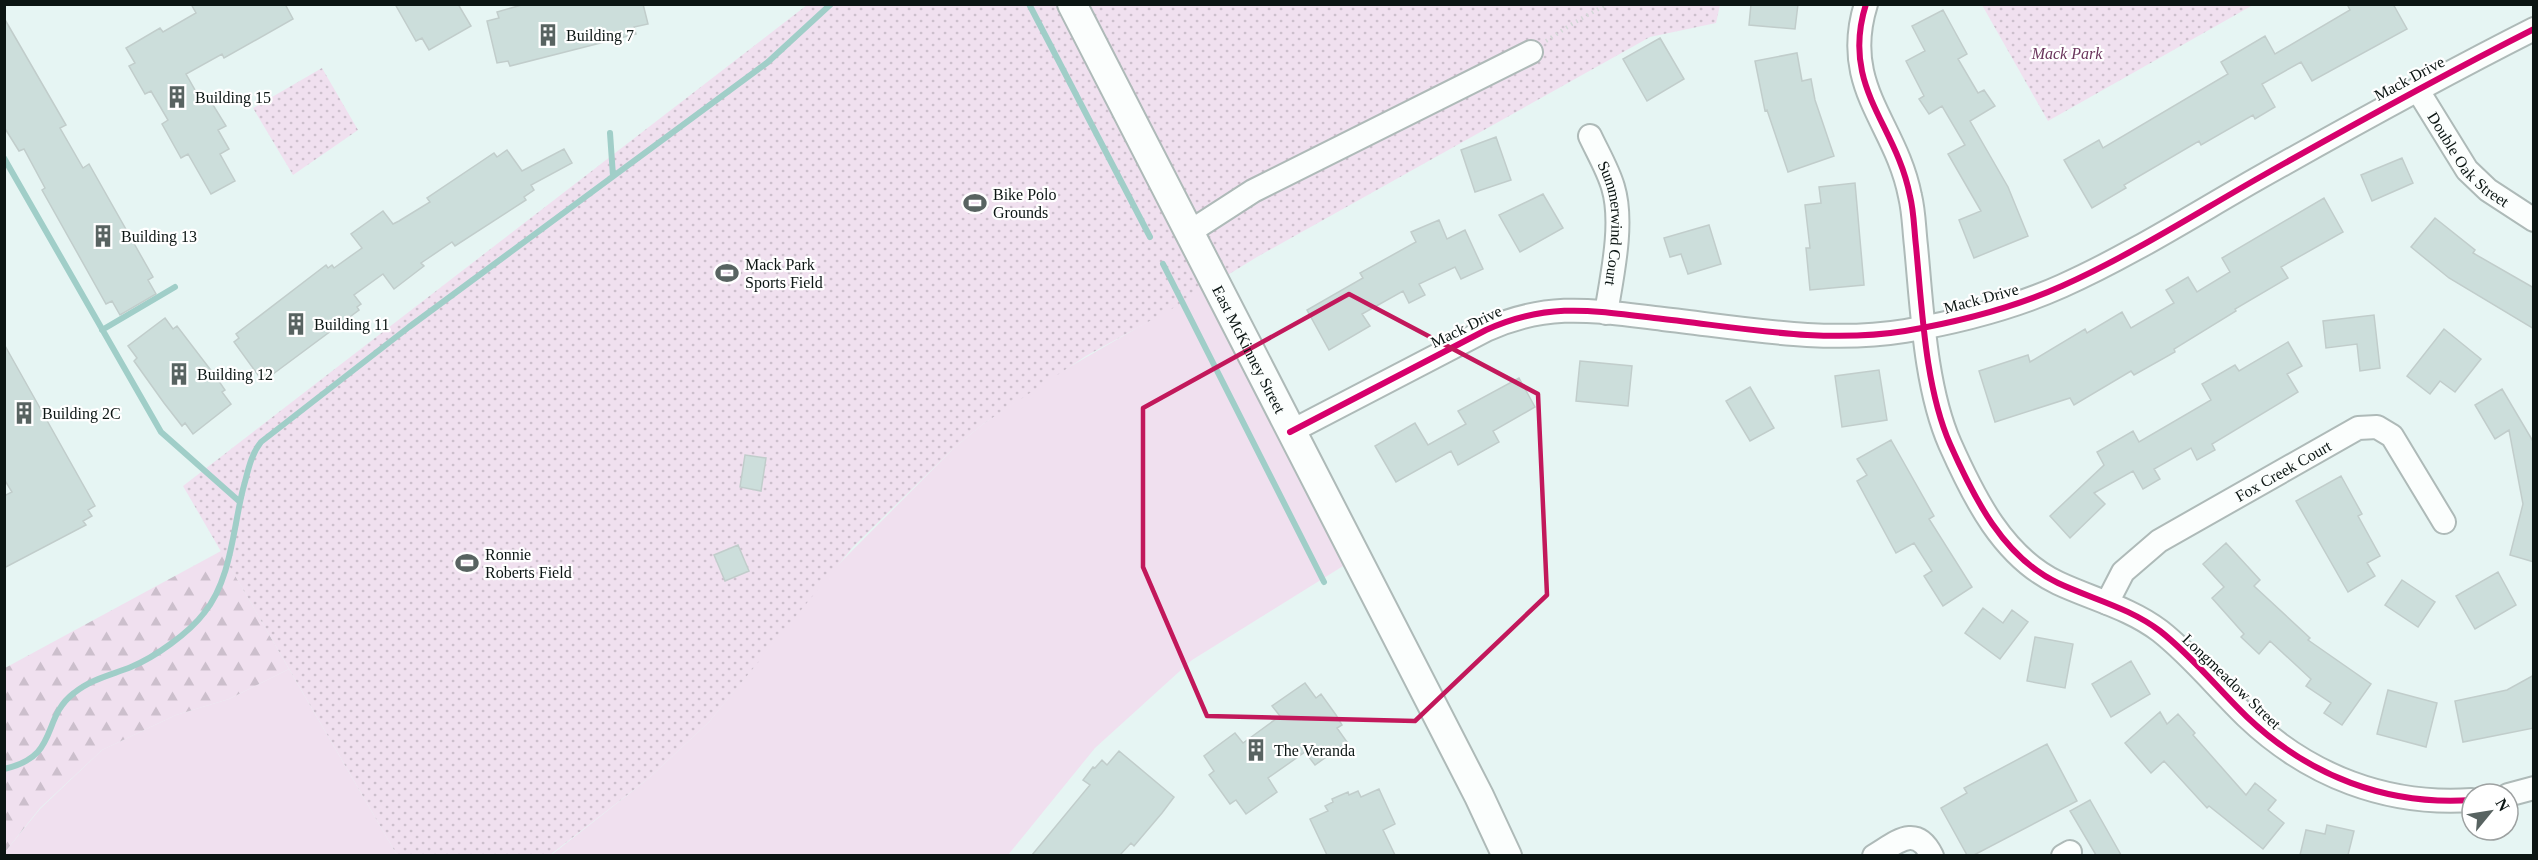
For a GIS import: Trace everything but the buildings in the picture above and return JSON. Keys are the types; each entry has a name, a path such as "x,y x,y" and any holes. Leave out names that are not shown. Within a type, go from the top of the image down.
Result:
{"main road":[{"name":"East McKinney Street","path":"1072,4 1507,855"}],"street":[{"name":"Longmeadow Street","path":"1866,4 1859,35 1859,59 1869,98 1899,159 1911,197 1924,327 1935,397 1942,425 1993,525 2007,544 2038,572 2146,621 2168,637 2248,718 2299,759 2340,780 2387,794 2430,801 2460,800"},
{"name":"Mack Drive","path":"1290,432 1513,318 1559,310 1814,335 1862,335 1924,327 2008,307 2080,278 2417,88 2534,29"},
{"path":"1188,233 1253,191 1531,52"},
{"name":"Double Oak Street","path":"2417,88 2467,170 2488,190 2534,220"},
{"name":"Summerwind Court","path":"1590,136 1609,175 1616,203 1616,231 1606,313"},
{"name":"Fox Creek Court","path":"2107,603 2123,572 2159,541 2358,428 2368,426 2377,428 2392,436 2444,522"},
{"path":"1874,855 1907,837 1914,837 1927,845 1932,855"}],"path":[{"path":"1531,52 1607,4"}],"highlighted area":[{"path":"1349,294 1538,394 1547,595 1415,721 1207,716 1143,567 1143,408"}],"green space":[{"path":"807,5 1720,5 1716,23 1650,37 1257,257 1177,306 1086,356 983,424 954,448 853,547 709,722 649,778 550,855 397,855 183,486"},
{"name":"Mack Park","path":"1982,5 2253,5 2048,121"},
{"path":"322,68 358,130 293,175 253,108"},
{"path":"1213,284 1356,558 1192,660 1095,748 1008,855 550,856 649,778 709,722 830,573 954,448 983,424 1052,377"},
{"path":"221,551 289,669 229,699 176,715 102,750 40,808 5,852 5,668"},
{"path":"289,669 397,855 5,856 5,852 40,809 102,750 176,715 229,699"}],"waterway":[{"path":"4,769 22,763 34,755 48,736 64,703 74,693 94,681 150,657 171,644 198,621 213,600 226,570 248,470 261,442 409,327 768,62 831,4"},
{"path":"1029,4 1150,237"},
{"path":"610,133 613,176"},
{"path":"4,158 161,432 240,502"},
{"path":"1163,264 1324,582"},
{"path":"102,330 175,287"}],"cycle path":[{"path":"1866,4 1860,33 1860,59 1873,104 1894,147 1910,196 1926,347 1935,398 1959,464 1992,524 2021,558 2039,572 2058,583 2136,616 2160,631 2194,662 2247,717 2296,756 2323,771 2380,792 2410,798 2460,800"},
{"path":"1290,432 1486,330 1531,315 1594,311 1784,333 1845,336 1905,331 2005,308 2062,286 2112,262 2359,122 2534,29"}],"place":[{"name":"Building 7","path":"548,35"},
{"name":"Building 15","path":"177,97"},
{"name":"Bike Polo Grounds","path":"975,203"},
{"name":"Building 13","path":"103,236"},
{"name":"Mack Park Sports Field","path":"727,273"},
{"name":"Building 11","path":"296,324"},
{"name":"Building 12","path":"179,374"},
{"name":"Building 2C","path":"24,413"},
{"name":"Ronnie Roberts Field","path":"467,563"},
{"name":"The Veranda","path":"1256,750"}]}
